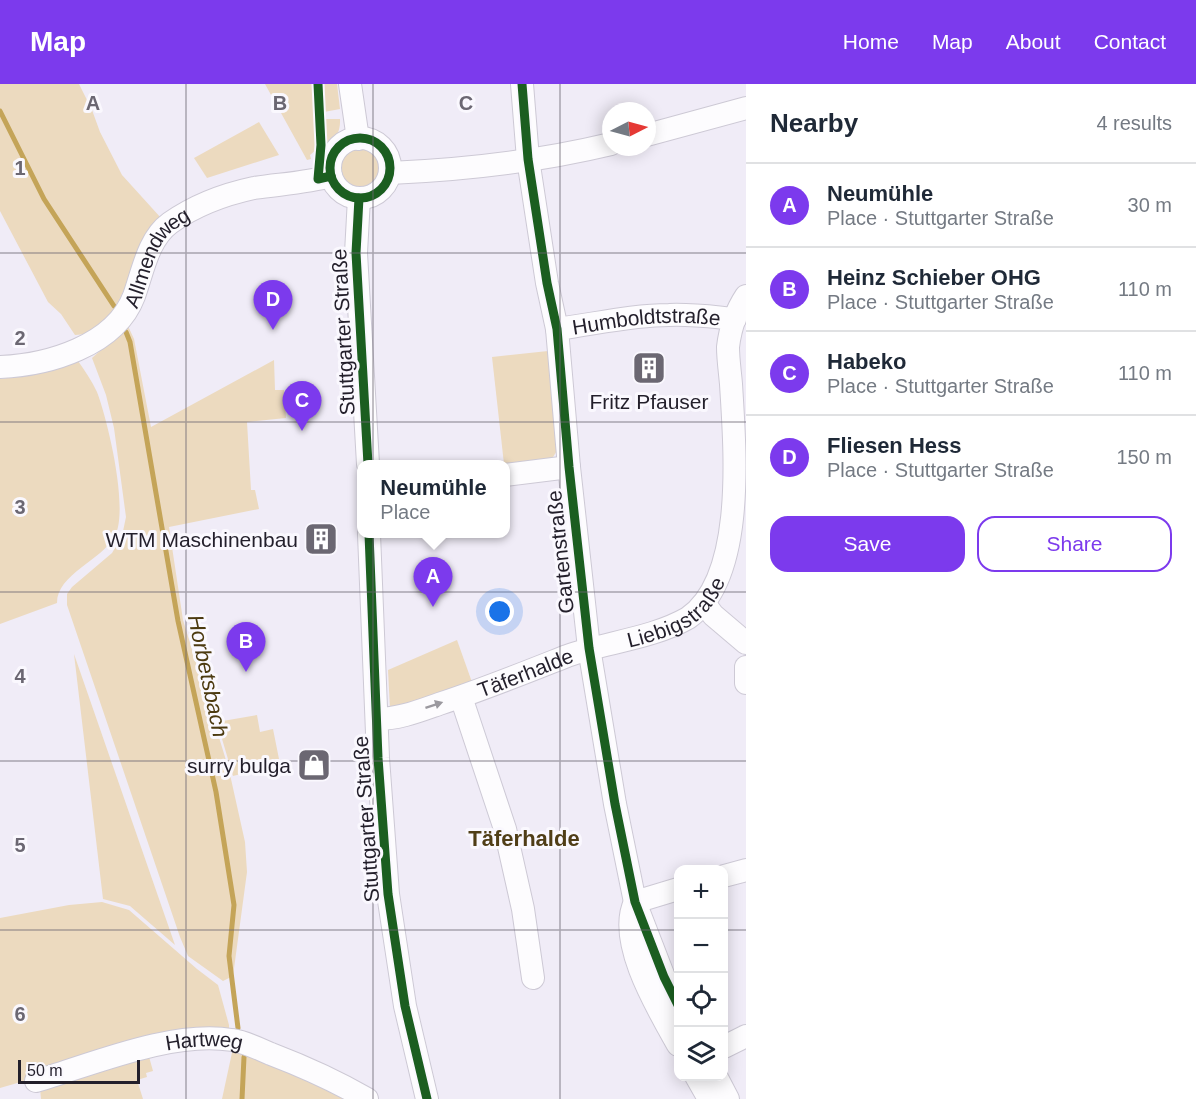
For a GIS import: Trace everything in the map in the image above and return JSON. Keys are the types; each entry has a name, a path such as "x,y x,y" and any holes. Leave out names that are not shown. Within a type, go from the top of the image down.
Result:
{"street":[{"path":"350,84 358,138"},
{"name":"Gartenstraße","path":"522,84 528,159 547,283 557,329 569,467 589,648 615,804 635,902 674,997"},
{"path":"656,133 746,108"},
{"path":"358,138 371,141 381,147 388,160 390,173 379,191 359,198 340,190 331,176 330,165 337,149 346,142 358,138"},
{"path":"390,173 434,171 528,159 602,146"},
{"name":"Allmendweg","path":"0,367 27,366 48,361 94,342 110,331 134,298 144,262 161,230 188,212 220,198 252,189 331,176"},
{"name":"Stuttgarter Straße","path":"359,198 356,253 368,460"},
{"name":"Liebigstraße","path":"589,648 640,636 689,617 705,604 719,587 728,567 742,511 728,348 738,310 746,296"},
{"name":"Humboldtstraße","path":"557,329 628,318 668,315 717,316 735,320"},
{"name":"Gartenstraße","path":"510,474 569,467"},
{"name":"Stuttgarter Straße","path":"369,538 377,719 389,908 405,1006 427,1099"},
{"path":"705,604 713,615 746,643"},
{"name":"Täferhalde","path":"377,719 400,717 589,648"},
{"path":"746,667 746,683"},
{"name":"Täferhalde","path":"461,696 505,829 523,909 533,978"},
{"path":"728,875 746,870"},
{"path":"674,890 635,902 630,917 630,929 639,966 674,1038"},
{"path":"728,1045 746,1036"},
{"name":"Hartweg","path":"36,1081 156,1044 188,1039 224,1039 251,1046 316,1071 367,1099"},
{"path":"698,1081 709,1099"},
{"path":"718,1081 728,1099"}],"shaded area":[{"path":"0,84 79,84 122,175 161,218 111,313 96,329 86,333 75,335 61,314 48,302 0,211"},
{"path":"265,84 314,84 317,149 310,155 311,159 307,160"},
{"path":"322,84 337,84 340,109 324,112"},
{"path":"324,119 340,119 340,125 334,140 321,159 325,144"},
{"path":"259,122 279,155 207,178 194,158"},
{"path":"360,148 374,154 380,168 374,182 360,188 346,182 340,168 346,154"},
{"path":"128,326 134,339 151,427 274,360 275,390 284,390 286,418 247,422 251,490 255,490 259,509 169,527 183,620 229,770 245,842 247,872 233,976 223,981 188,956 180,937 67,605 67,594 72,587 112,553 122,536 126,517 114,428 106,395 92,358"},
{"path":"548,351 558,449 550,462 510,464 510,460 504,460 492,357"},
{"path":"78,361 97,392 106,423 118,486 119,523 115,536 108,545 64,584 57,603 0,624 0,379 27,375"},
{"path":"457,640 473,685 390,709 388,670"},
{"path":"74,654 175,945 130,906 103,899"},
{"path":"257,715 260,732 273,729 282,774 263,776 257,770 233,776 217,722"},
{"path":"102,902 129,910 218,985 229,1032 0,1088 0,918 69,905"},
{"path":"233,1048 353,1099 222,1099"},
{"path":"148,1053 153,1071 146,1073 147,1077 137,1080 143,1099 41,1099 40,1088"}],"waterway":[{"name":"Horbetsbach","path":"0,111 44,199 114,306"},
{"name":"Horbetsbach","path":"126,332 130,342 178,621 216,792 234,905 229,956 238,1028"},
{"name":"Horbetsbach","path":"242,1099 244,1057"}],"cycle path":[{"path":"318,84 321,145 318,179 331,176"},
{"path":"522,84 528,159 547,283 557,329 569,467 589,648 615,804 635,902 674,997"},
{"path":"360,138 381,147 390,168 381,189 360,198 339,189 330,168 339,147 360,138"},
{"path":"359,198 356,253 368,460"},
{"path":"369,538 378,758 388,894 405,1006 427,1099"}],"place":[{"name":"Fliesen Hess","path":"273,330"},
{"name":"Fritz Pfauser","path":"649,368"},
{"name":"Habeko","path":"302,431"},
{"name":"WTM Maschinenbau","path":"321,539"},
{"name":"Neumühle","path":"433,607"},
{"name":"Heinz Schieber OHG","path":"246,672"},
{"name":"surry bulga","path":"314,765"}],"district":[{"name":"Täferhalde","path":"524,838"}]}
